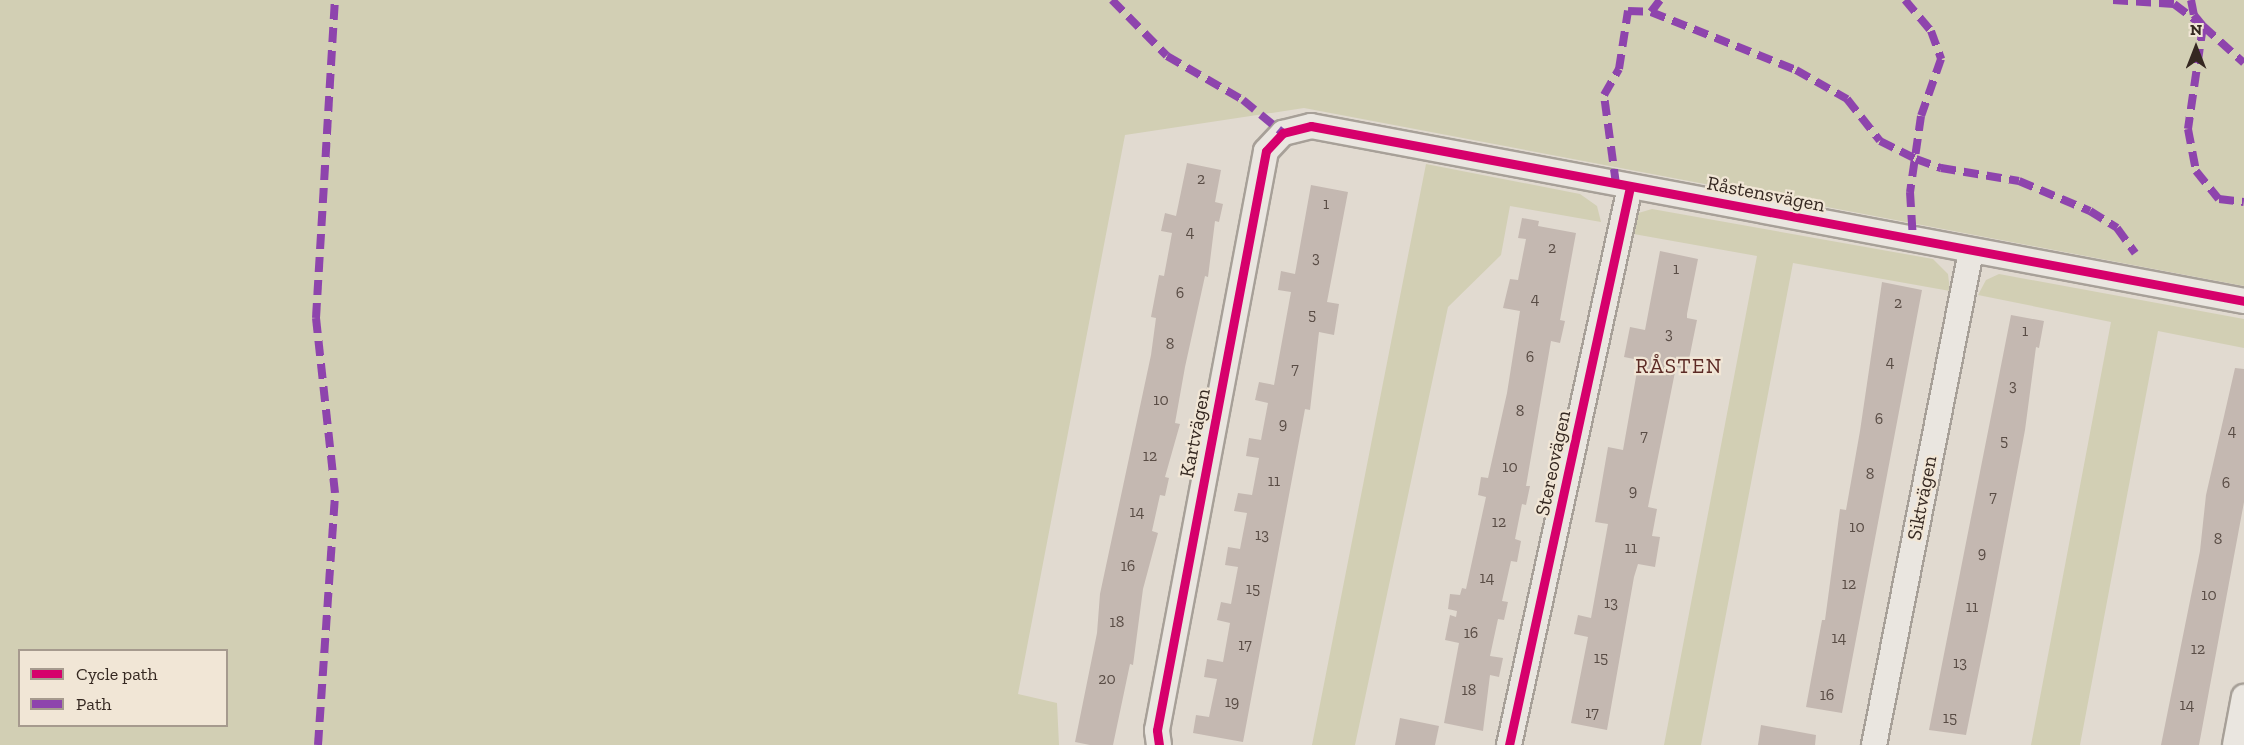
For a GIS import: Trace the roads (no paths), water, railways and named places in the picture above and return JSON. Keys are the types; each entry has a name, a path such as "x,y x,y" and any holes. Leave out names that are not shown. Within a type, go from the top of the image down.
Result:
{"street":[{"name":"Råstensvägen","path":"1283,133 1311,126 2244,301"},
{"name":"Kartvägen","path":"1159,745 1156,730 1266,151 1283,133"},
{"name":"Stereovägen","path":"1509,745 1630,187"},
{"name":"Siktvägen","path":"1874,745 1971,251"},
{"path":"2235,745 2244,697"}],"district":[{"name":"RÅSTEN","path":"1679,366"}]}
